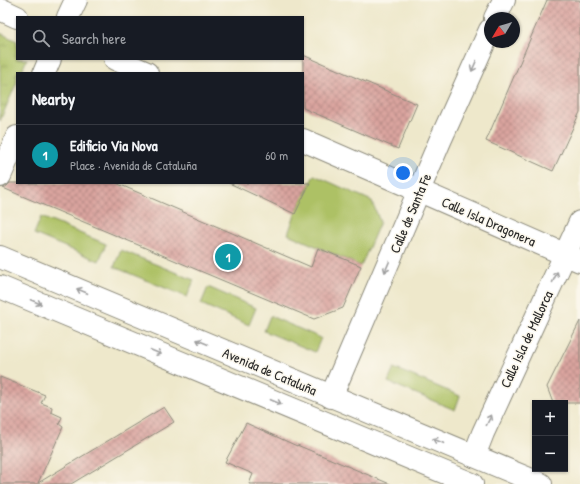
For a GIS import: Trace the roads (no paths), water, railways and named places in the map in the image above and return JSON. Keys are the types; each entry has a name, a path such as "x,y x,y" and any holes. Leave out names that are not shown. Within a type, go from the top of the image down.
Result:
{"street":[{"path":"68,16 76,0"},
{"path":"498,12 504,0"},
{"path":"0,9 16,17"},
{"name":"Calle de Santa Fe","path":"332,397 419,191 484,44"},
{"path":"44,72 50,60"},
{"path":"116,60 145,72"},
{"path":"0,176 16,139"},
{"name":"Calle Isla Dragonera","path":"304,140 573,258"},
{"name":"Calle Isla de Mallorca","path":"474,456 483,433 573,258 580,222"},
{"name":"Avenida de Cataluña","path":"0,257 541,484"},
{"name":"Avenida de Cataluña","path":"0,286 464,482"}],"place":[{"name":"Edificio Via Nova","path":"228,257"}]}
